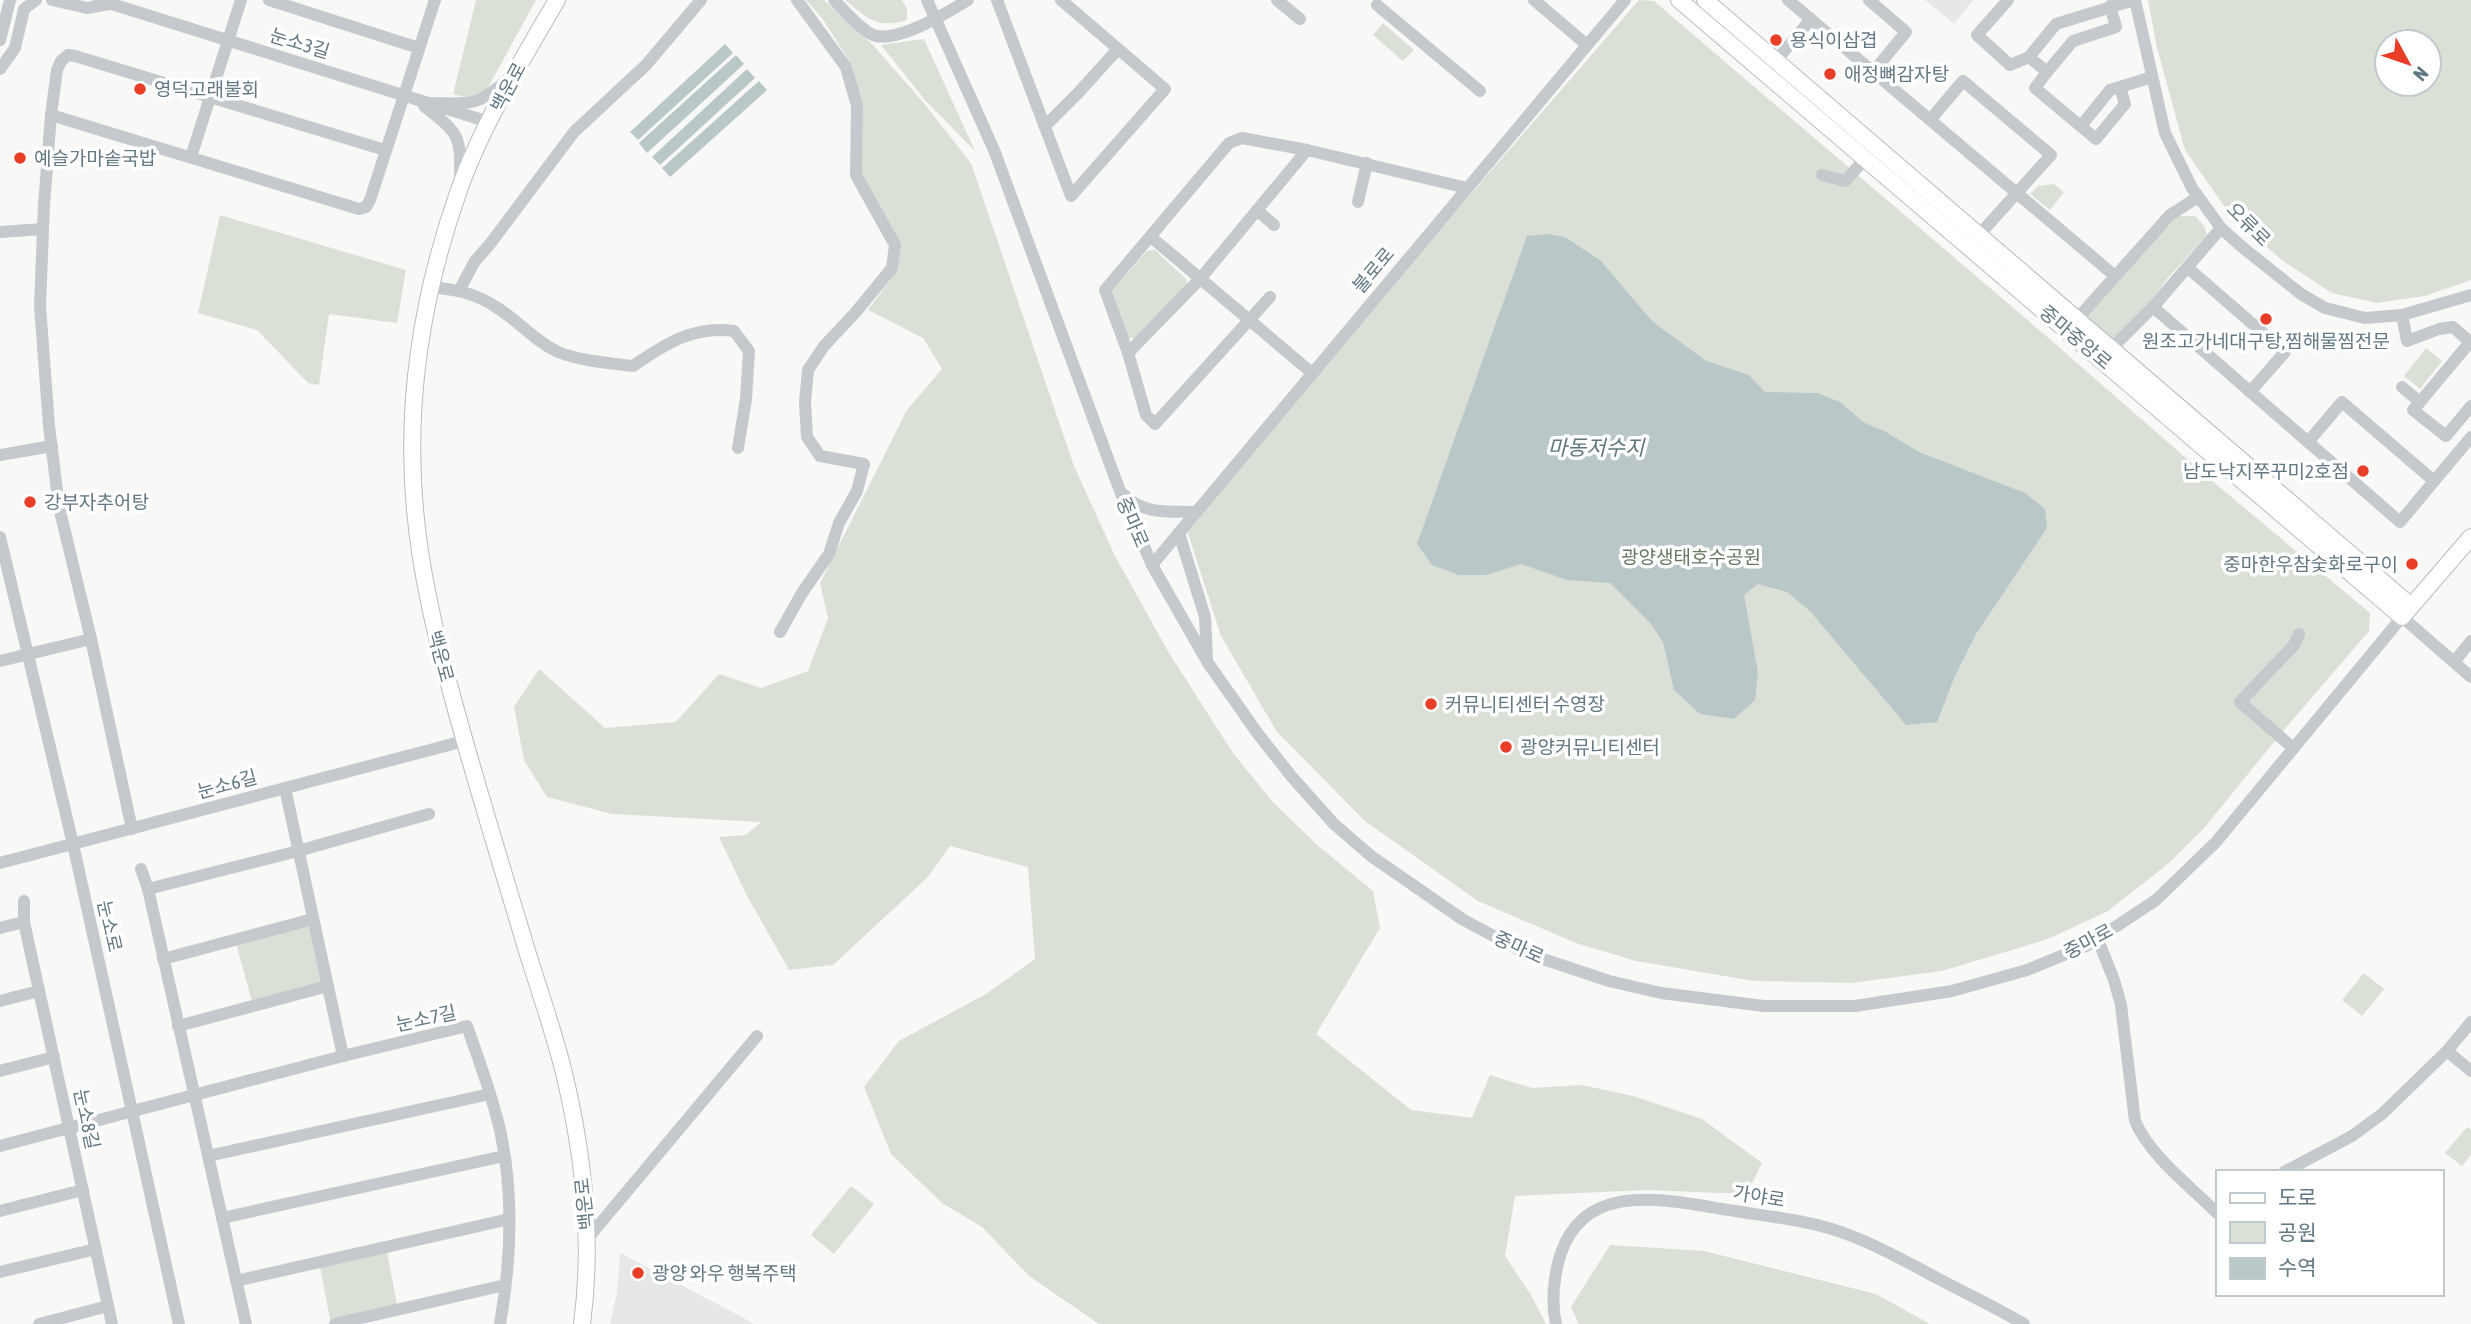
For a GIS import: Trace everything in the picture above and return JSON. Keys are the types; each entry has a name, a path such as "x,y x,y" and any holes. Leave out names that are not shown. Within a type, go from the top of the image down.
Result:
{"main road":[{"name":"백운로","path":"557,0 489,122 460,186 429,286 412,415 414,508 430,614 464,741 565,1077 579,1157 588,1238 588,1274 582,1324"},
{"name":"중마중앙로","path":"1679,0 1865,159 2407,611"},
{"name":"중마중앙로","path":"1705,0 2077,319 2407,611"},
{"name":"중마로","path":"2407,611 2471,537"}],"street":[{"path":"0,40 10,0"},
{"path":"0,69 15,48 24,9 36,0"},
{"path":"51,0 87,8 105,2"},
{"path":"191,157 241,0"},
{"path":"269,0 419,48"},
{"path":"51,116 359,209 366,206 370,200 435,0"},
{"path":"460,289 475,261 574,132 646,65 701,0"},
{"path":"780,632 802,593 829,554 839,523 857,491 864,464 820,456 807,438 805,402 808,370 824,346 892,268 895,245 856,175 857,106 846,66 797,0"},
{"path":"834,0 861,26 876,36 892,35 937,20 968,0"},
{"name":"중마로","path":"927,0 994,150 1120,491 1152,565 1208,663 1236,705 1334,824 1371,856 1462,919 1525,953 1609,981 1661,993 1764,1006 1855,1006 1952,990 2014,974 2098,940 2156,900 2186,873 2216,842 2407,611"},
{"path":"997,0 1071,196 1165,89 1061,0"},
{"path":"1277,0 1300,19"},
{"path":"1534,0 1587,45"},
{"name":"불로로","path":"1152,565 1625,0"},
{"path":"1788,0 2115,276"},
{"path":"1869,0 1906,32 1873,72"},
{"path":"2008,0 1977,35 2010,65 2029,57 2056,24 2135,0"},
{"name":"오류로","path":"2135,0 2165,132 2183,173 2221,228 2276,275 2325,308 2365,318 2402,316 2471,295"},
{"name":"눈소3길","path":"105,2 489,122"},
{"path":"1377,5 1480,91"},
{"path":"2110,6 2116,27 2073,41 2035,88 2096,139 2125,104 2120,87"},
{"path":"1776,61 1811,19"},
{"path":"1045,126 1118,49"},
{"path":"132,829 59,507 52,446 40,306 51,116 57,70 68,55 385,150"},
{"path":"2029,57 2048,72"},
{"path":"460,186 461,148 455,133 424,106 426,103 477,102 488,97 516,71"},
{"path":"2081,126 2110,90 2152,77"},
{"path":"1930,120 1963,81 2051,155 1979,235"},
{"path":"1270,297 1156,424 1146,415 1128,353 1105,290 1228,142 1242,138 1307,150 1468,188"},
{"path":"1128,353 1200,279 1307,150"},
{"path":"1822,175 1845,181 1865,159"},
{"path":"1358,202 1367,163"},
{"path":"2077,319 2170,215 2198,197"},
{"path":"1257,210 1274,225"},
{"path":"2111,349 2153,307 2221,228"},
{"path":"0,232 43,229"},
{"path":"1151,236 1312,373"},
{"path":"2188,268 2284,352 2250,392"},
{"path":"429,286 460,289 497,307 531,335 558,352 596,361 633,366 668,342 690,334 720,329 734,331 749,351 746,399 738,448"},
{"path":"2153,307 2400,522 2471,437"},
{"path":"2402,316 2407,341 2453,327 2470,342 2413,410 2446,436 2471,406"},
{"path":"2402,387 2420,402"},
{"path":"2308,442 2342,402 2434,481"},
{"path":"0,455 52,446"},
{"path":"1120,491 1134,505 1152,510 1196,512"},
{"path":"1196,512 1179,533 1205,618 1208,663"},
{"name":"눈소로","path":"0,537 73,844 179,1324"},
{"name":"중마중앙로","path":"2407,611 2471,677"},
{"path":"2293,748 2240,702 2294,645 2299,634"},
{"path":"0,661 91,639"},
{"path":"2454,662 2471,641"},
{"name":"눈소6길","path":"0,863 464,741"},
{"path":"0,1146 343,1056 285,788"},
{"path":"148,889 429,814"},
{"path":"141,869 148,889 246,1324"},
{"name":"눈소8길","path":"24,901 24,922 112,1324"},
{"path":"163,959 313,919"},
{"path":"0,928 24,922"},
{"path":"2098,940 2121,1005 2135,1121 2148,1145 2215,1207"},
{"path":"178,1026 328,986"},
{"path":"0,1001 39,991"},
{"path":"2288,1170 2352,1136 2382,1114 2447,1051 2471,1022"},
{"name":"눈소7길","path":"343,1056 467,1026 490,1094 504,1156 509,1198 505,1285 500,1324"},
{"path":"588,1238 757,1036"},
{"path":"2447,1051 2471,1071"},
{"path":"0,1071 54,1057"},
{"path":"208,1156 490,1094"},
{"path":"222,1218 504,1156"},
{"path":"0,1211 83,1190"},
{"name":"가야로","path":"1556,1324 1553,1308 1558,1264 1563,1248 1579,1220 1608,1204 1647,1200 1813,1224 1846,1234 1900,1258 2024,1324"},
{"path":"236,1281 509,1219"},
{"path":"0,1272 96,1249"},
{"path":"335,1324 505,1285"},
{"path":"39,1324 108,1306"}],"shaded area":[{"path":"1925,0 1973,0 1954,24"},
{"name":"광양 와우 행복주택","path":"620,1253 754,1324 610,1324 617,1293"}],"green space":[{"path":"476,0 536,0 485,93 466,97 453,94"},
{"path":"806,0 824,0 872,44 971,163 1074,466 1115,556 1169,653 1233,753 1272,801 1316,844 1373,891 1380,928 1316,1034 1411,1110 1472,1118 1490,1075 1532,1088 1582,1085 1633,1096 1702,1119 1762,1163 1747,1194 1646,1190 1515,1196 1505,1256 1531,1295 1546,1324 1099,1324 1029,1276 982,1227 942,1203 891,1154 864,1087 899,1041 986,994 1035,959 1028,867 950,846 928,877 833,965 789,970 746,894 719,837 746,835 761,822 612,814 547,797 524,760 514,707 539,669 605,728 676,722 719,674 761,688 808,671 828,618 820,583 907,410 942,369 923,338 868,310 898,269 900,242 859,174 863,109 852,65 822,18"},
{"path":"845,0 902,0 907,9 907,20 880,23"},
{"name":"광양생태호수공원","path":"1639,0 1654,1 2370,613 2369,631 2204,828 2169,863 2108,911 2048,939 1942,971 1851,983 1754,981 1636,961 1576,943 1478,901 1365,821 1277,732 1221,636 1185,524"},
{"path":"2148,0 2471,0 2471,280 2425,296 2377,303 2332,293 2283,261 2231,216 2185,150 2157,48"},
{"path":"1383,23 1414,50 1403,61 1373,35"},
{"path":"924,39 975,151 925,100 881,45"},
{"path":"2054,184 2064,192 2050,210 2030,194 2038,186"},
{"path":"220,215 406,270 397,323 329,314 319,385 308,383 257,330 198,313"},
{"path":"2178,216 2195,216 2204,226 2207,235 2167,279 2138,319 2113,345 2080,317"},
{"path":"1155,250 1187,280 1187,287 1137,338 1127,338 1111,292 1147,251"},
{"path":"2426,348 2442,361 2420,389 2404,376"},
{"path":"313,919 328,986 253,1006 235,939"},
{"path":"2364,973 2384,989 2362,1016 2342,1000"},
{"path":"2467,1127 2471,1130 2471,1154 2462,1166 2445,1153"},
{"path":"851,1186 874,1204 834,1254 811,1235"},
{"path":"1610,1245 1704,1251 1876,1294 1930,1324 1579,1324 1571,1307"},
{"path":"386,1247 398,1310 331,1324 319,1262"}],"water":[{"path":"725,44 733,53 638,140 630,132"},
{"path":"736,55 744,64 647,153 639,143"},
{"path":"747,69 755,78 660,165 652,157"},
{"path":"759,81 767,90 670,177 662,168"},
{"name":"마동저수지","path":"1547,234 1565,237 1601,261 1652,321 1706,361 1749,375 1765,392 1817,393 1840,402 1863,422 1919,452 2025,493 2045,509 2047,528 1976,634 1955,676 1937,722 1906,725 1810,611 1787,592 1758,584 1744,595 1758,673 1755,700 1734,719 1700,714 1674,690 1663,642 1651,624 1610,583 1567,580 1521,564 1486,575 1459,575 1432,565 1417,544 1527,236"}],"place":[{"name":"용식이삼겹","path":"1776,40"},
{"name":"애정뼈감자탕","path":"1830,74"},
{"name":"영덕고래불회","path":"140,89"},
{"name":"예슬가마솥국밥","path":"20,158"},
{"name":"원조고가네대구탕,찜해물찜전문","path":"2266,319"},
{"name":"남도낙지쭈꾸미2호점","path":"2363,471"},
{"name":"강부자추어탕","path":"30,502"},
{"name":"중마한우참숯화로구이","path":"2412,564"},
{"name":"커뮤니티센터 수영장","path":"1431,704"},
{"name":"광양커뮤니티센터","path":"1506,747"},
{"name":"광양 와우 행복주택","path":"638,1273"}]}
